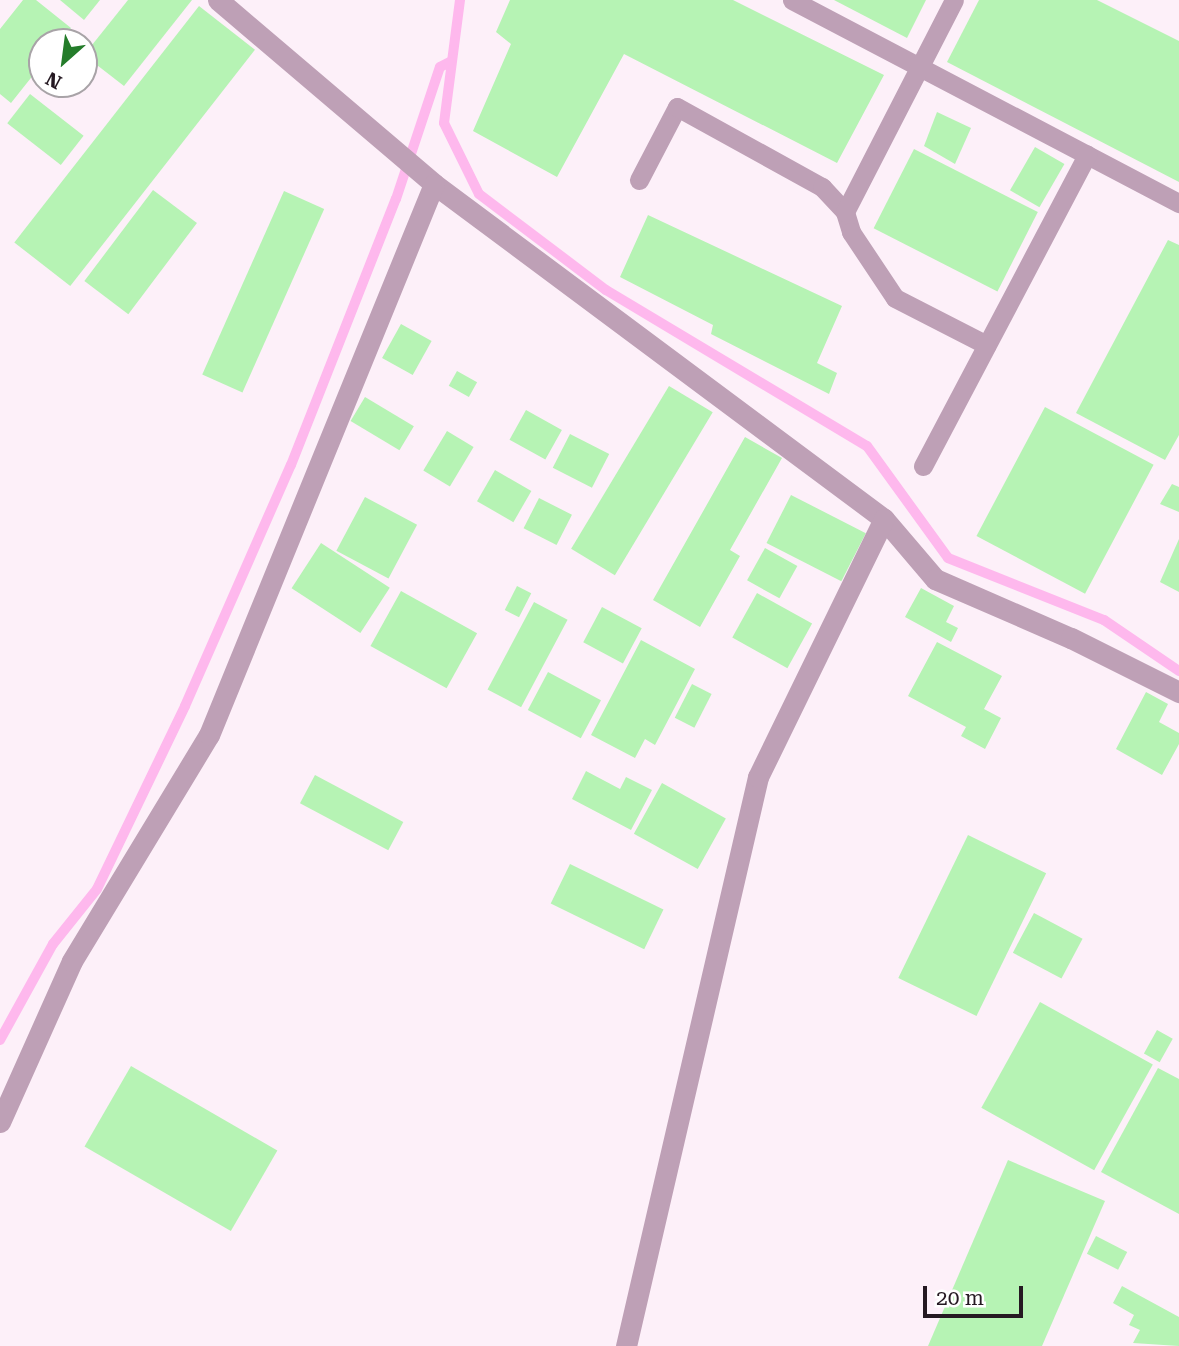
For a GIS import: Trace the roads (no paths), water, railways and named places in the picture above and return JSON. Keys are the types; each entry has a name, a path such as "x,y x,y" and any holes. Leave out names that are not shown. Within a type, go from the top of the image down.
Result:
{"street":[{"path":"218,0 434,184 884,519 935,579 1072,638 1179,692"},
{"path":"0,1122 72,961 209,735 434,184"},
{"path":"626,1346 758,777 884,519"}],"lane":[{"path":"792,0 1179,203"},
{"path":"845,212 954,0"},
{"path":"639,180 677,107 822,187 845,212 851,232 895,298 987,345"},
{"path":"923,466 1087,155"}],"waterway":[{"path":"460,0 444,123 479,194 606,290 867,446 948,558 1104,620 1179,671"},
{"path":"0,1040 53,944 97,889 185,706 291,465 396,199 440,67 450,62"}]}
